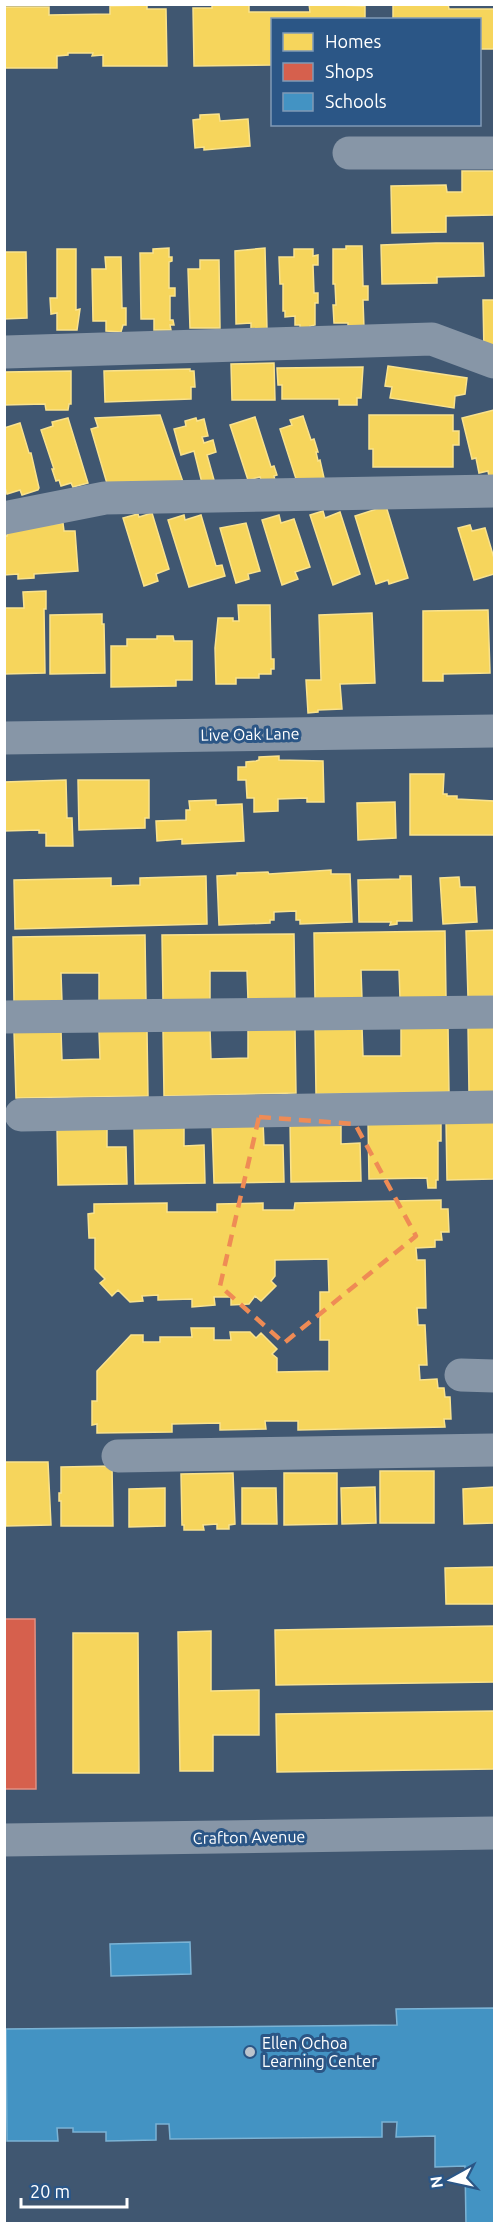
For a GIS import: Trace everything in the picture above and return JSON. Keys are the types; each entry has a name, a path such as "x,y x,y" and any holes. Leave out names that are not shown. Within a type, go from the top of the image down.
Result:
{"street":[{"path":"349,153 495,153"},
{"path":"6,352 432,339 495,362"},
{"path":"4,518 105,498 495,491"},
{"name":"Live Oak Lane","path":"4,738 495,731"},
{"path":"4,1017 495,1012"},
{"path":"21,1114 495,1107"},
{"path":"461,1375 495,1376"},
{"path":"118,1456 495,1450"},
{"name":"Crafton Avenue","path":"4,1840 495,1833"}],"highlighted area":[{"path":"259,1117 355,1124 416,1236 284,1343 220,1286"}],"building: Homes":[{"path":"212,4 249,4 249,12 310,12 309,4 365,6 365,18 271,18 271,65 194,66 193,8 212,8"},
{"path":"448,4 449,9 494,9 494,49 481,49 481,18 393,18 393,5"},
{"path":"147,5 147,9 166,9 167,66 103,66 103,55 68,53 68,55 57,56 57,68 4,68 4,7 49,7 49,15 110,14 110,6"},
{"path":"219,114 220,121 248,119 250,146 204,150 204,147 195,148 193,120 200,119 200,115"},
{"path":"462,171 494,171 494,215 446,216 446,232 392,233 391,186 446,185 447,192 462,192"},
{"path":"483,243 484,276 437,277 437,283 382,284 381,245"},
{"path":"346,246 362,246 363,286 368,286 368,300 363,300 364,328 348,328 348,323 334,323 333,305 336,305 335,284 333,284 333,249 346,249"},
{"path":"169,248 169,257 172,257 172,261 169,262 169,288 175,288 175,296 170,296 170,320 173,320 174,325 170,325 171,330 154,330 154,319 141,319 140,253 153,253 153,249"},
{"path":"265,248 267,329 251,329 251,323 236,324 235,251"},
{"path":"57,249 76,249 76,310 80,309 77,330 57,330 57,313 51,314 50,298 57,298"},
{"path":"294,249 313,249 313,256 318,255 318,265 313,265 314,293 318,293 318,303 315,303 315,325 310,326 310,329 295,325 295,316 285,317 285,311 283,311 283,284 280,284 279,257 294,257"},
{"path":"4,252 26,252 27,318 4,319"},
{"path":"105,257 121,257 122,308 126,308 126,325 123,325 121,332 106,331 106,321 93,321 92,269 106,269"},
{"path":"200,260 219,260 220,328 190,328 188,269 200,269"},
{"path":"483,300 494,300 494,352 484,352"},
{"path":"274,363 275,400 232,400 231,364"},
{"path":"388,366 467,378 465,394 455,396 454,408 390,398 392,387 385,386"},
{"path":"363,367 361,398 357,398 357,405 339,405 339,399 282,399 282,385 278,385 277,368"},
{"path":"190,369 194,371 195,387 191,387 191,399 105,402 104,371"},
{"path":"71,371 71,404 68,410 46,410 45,404 4,405 4,372"},
{"path":"494,410 494,481 490,482 488,471 479,473 476,458 472,459 462,418"},
{"path":"160,415 183,482 108,487 91,429 98,427 95,418"},
{"path":"369,415 453,415 453,431 459,431 459,445 453,445 453,467 373,467 373,449 369,449"},
{"path":"303,416 311,440 314,439 324,478 297,482 280,429 292,425 290,420"},
{"path":"255,417 271,467 274,466 277,475 274,476 275,481 262,482 260,477 248,480 230,425"},
{"path":"68,418 88,483 73,487 71,483 61,486 59,480 56,481 41,430 53,426 52,422"},
{"path":"196,418 197,421 204,419 208,436 202,437 204,443 213,440 216,452 207,455 214,480 202,483 194,451 181,455 174,429 186,426 185,421"},
{"path":"20,423 29,453 31,453 39,488 22,495 20,490 7,494 4,485 4,428"},
{"path":"386,506 408,578 389,584 388,580 376,584 355,516"},
{"path":"323,511 325,518 340,512 360,574 333,585 310,515"},
{"path":"152,513 169,569 156,574 158,581 144,586 123,518"},
{"path":"184,515 185,520 201,515 216,566 222,565 225,576 189,587 168,520"},
{"path":"279,515 281,523 294,519 310,567 295,572 298,579 282,585 262,520"},
{"path":"63,523 64,531 75,531 78,571 34,574 34,578 18,579 18,574 4,575 4,536 7,536 7,530"},
{"path":"246,523 260,571 248,574 249,579 236,583 220,528"},
{"path":"470,525 472,531 485,528 494,558 494,574 474,580 458,528"},
{"path":"46,591 45,673 4,674 4,608 24,608 23,592"},
{"path":"238,605 270,605 271,659 274,659 274,669 271,669 271,674 259,674 259,678 236,678 236,684 216,684 215,648 218,618 233,618 233,621 239,621"},
{"path":"488,610 490,673 443,674 443,681 423,681 423,611"},
{"path":"372,613 375,683 340,684 342,709 318,710 318,712 308,713 306,680 321,680 319,615"},
{"path":"102,614 105,673 50,674 50,615"},
{"path":"157,636 173,636 174,641 192,641 192,680 176,680 176,686 111,687 111,646 127,646 127,639 157,639"},
{"path":"279,756 279,760 323,761 324,802 307,802 307,798 278,799 278,811 254,812 254,798 247,798 246,780 238,780 238,767 246,767 246,762 259,760 259,757"},
{"path":"410,774 444,774 443,794 457,796 457,799 494,801 494,835 410,835"},
{"path":"66,780 67,818 72,818 73,846 46,846 46,833 39,833 39,830 4,831 4,782"},
{"path":"78,780 149,780 149,818 145,818 145,828 79,830"},
{"path":"216,800 216,805 242,804 244,841 182,844 182,839 157,841 156,821 186,820 186,810 190,810 189,801"},
{"path":"395,802 396,838 358,840 357,803"},
{"path":"331,870 331,874 350,874 352,922 300,924 300,920 296,920 296,911 274,912 274,920 270,920 270,923 219,925 217,876 237,875 237,873 268,872 269,874"},
{"path":"206,876 207,924 15,929 14,880 111,878 111,886 140,885 140,878"},
{"path":"400,876 411,876 412,921 397,921 397,924 390,925 391,922 359,922 358,880 400,879"},
{"path":"459,877 460,887 475,887 477,922 443,924 440,878"},
{"path":"494,930 494,996 468,997 466,931"},
{"path":"445,931 446,997 400,998 399,970 361,970 362,999 315,999 314,933"},
{"path":"294,934 295,1000 248,1000 247,971 210,971 210,1001 163,1002 162,935"},
{"path":"145,935 146,1001 99,1002 99,973 61,973 62,1002 14,1003 13,937"},
{"path":"448,1026 449,1092 316,1094 315,1028 362,1027 363,1056 401,1056 401,1027"},
{"path":"468,1026 494,1026 494,1092 469,1092"},
{"path":"210,1029 211,1059 248,1058 248,1030 295,1029 296,1093 164,1096 163,1030"},
{"path":"147,1030 148,1096 16,1098 14,1032 61,1031 62,1060 100,1059 99,1031"},
{"path":"494,1119 494,1179 447,1180 446,1120"},
{"path":"263,1121 264,1145 283,1145 284,1182 214,1183 212,1123"},
{"path":"290,1121 341,1121 341,1144 360,1143 361,1181 291,1182"},
{"path":"368,1121 441,1122 436,1188 428,1188 427,1178 369,1179"},
{"path":"107,1124 107,1147 126,1147 127,1184 58,1185 57,1125"},
{"path":"184,1124 184,1146 204,1145 205,1183 135,1184 134,1125"},
{"path":"441,1200 441,1209 448,1209 449,1232 441,1232 442,1240 435,1240 435,1247 416,1248 417,1260 425,1260 426,1308 417,1308 418,1325 425,1325 427,1365 419,1365 420,1380 437,1379 438,1388 444,1388 445,1397 450,1397 451,1419 444,1419 445,1427 298,1430 298,1421 265,1421 266,1429 220,1430 220,1423 172,1424 172,1432 97,1433 97,1424 92,1425 92,1401 97,1401 97,1371 131,1335 143,1335 143,1342 160,1342 160,1337 192,1337 191,1328 214,1328 214,1340 231,1340 230,1332 250,1332 256,1338 261,1333 277,1349 272,1354 277,1358 277,1372 329,1371 329,1340 320,1340 320,1292 329,1292 328,1259 275,1260 275,1276 271,1281 276,1286 261,1301 255,1296 249,1304 231,1305 231,1297 214,1297 215,1305 192,1307 192,1299 158,1300 158,1295 142,1296 143,1301 130,1302 118,1290 112,1296 100,1283 105,1279 95,1269 95,1238 89,1238 88,1214 94,1213 94,1204 167,1203 167,1212 217,1212 217,1204 263,1203 263,1210 294,1210 295,1203"},
{"path":"5,1462 48,1462 51,1525 6,1526"},
{"path":"112,1466 113,1526 61,1526 59,1493 61,1493 61,1467"},
{"path":"380,1471 434,1471 434,1523 380,1523"},
{"path":"233,1473 235,1524 229,1525 229,1529 217,1529 217,1524 203,1525 204,1530 184,1530 181,1474"},
{"path":"284,1473 337,1473 337,1524 284,1525"},
{"path":"375,1487 376,1523 342,1524 341,1488"},
{"path":"494,1487 494,1523 464,1524 463,1489"},
{"path":"165,1488 165,1526 129,1527 129,1489"},
{"path":"242,1488 276,1488 277,1524 242,1524"},
{"path":"494,1567 494,1604 446,1604 445,1568"},
{"path":"494,1626 494,1682 276,1685 275,1630"},
{"path":"211,1631 211,1691 259,1690 259,1735 213,1735 213,1771 180,1771 178,1632"},
{"path":"73,1633 138,1633 139,1773 73,1773"},
{"path":"494,1711 494,1769 277,1772 276,1714"}],"building: Shops":[{"path":"4,1619 35,1619 36,1789 4,1789"}],"building: Schools":[{"path":"190,1942 191,1974 111,1976 110,1944"},
{"path":"494,2008 494,2224 466,2224 465,2166 435,2167 435,2136 396,2137 397,2122 382,2122 382,2137 170,2139 169,2124 156,2124 156,2140 106,2141 106,2132 73,2132 73,2128 57,2128 58,2141 7,2141 6,2029 397,2025 396,2009"}],"place":[{"name":"Ellen Ochoa Learning Center","path":"250,2052"}]}
